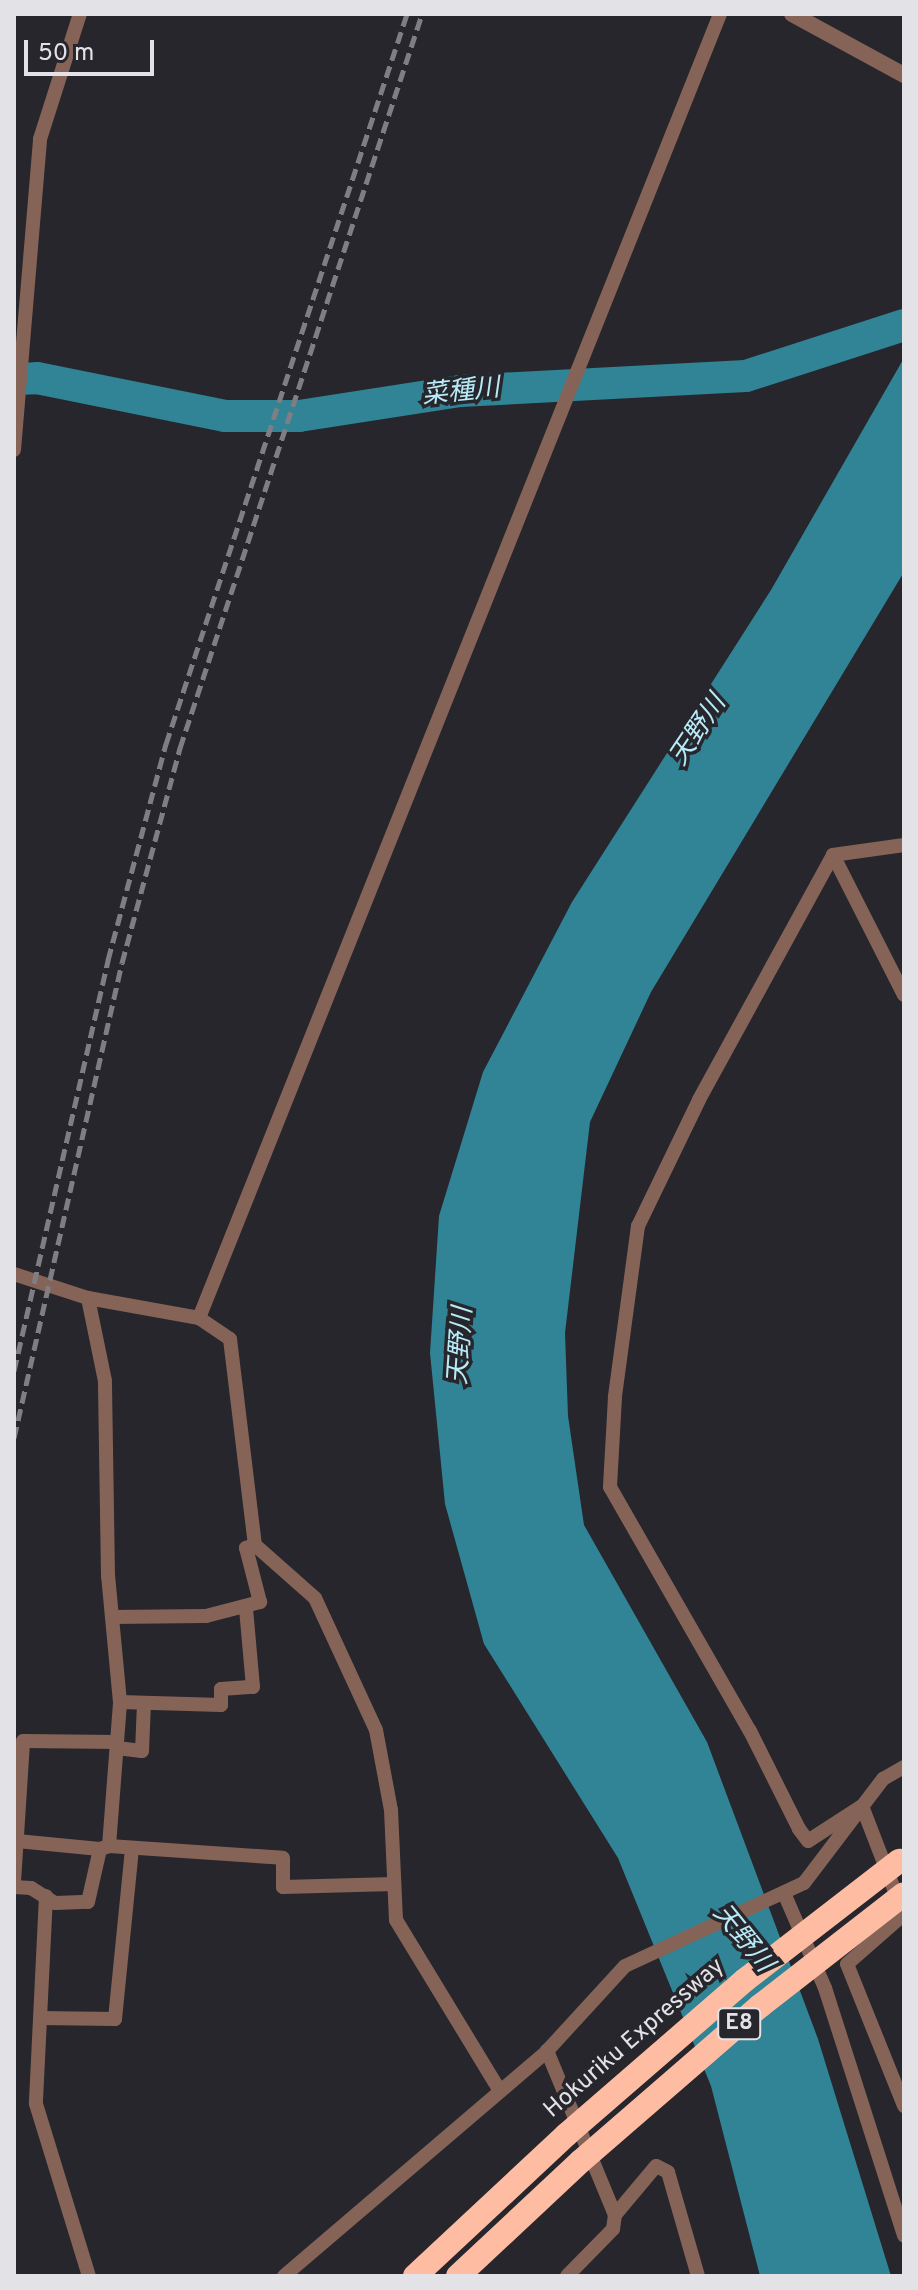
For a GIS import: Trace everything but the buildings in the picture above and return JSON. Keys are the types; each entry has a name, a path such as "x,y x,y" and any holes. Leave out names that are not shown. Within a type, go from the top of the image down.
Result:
{"highway":[{"name":"Hokuriku Expressway","path":"415,2276 566,2135 745,1980 902,1860"},
{"name":"E8","path":"458,2276 581,2161 760,2006 904,1894"}],"street":[{"path":"14,450 40,139 80,14"},
{"path":"199,1318 563,406 586,357 720,14"},
{"path":"792,14 904,75"},
{"path":"833,855 904,845"},
{"path":"833,855 904,995"},
{"path":"833,855 699,1100 638,1226 615,1397 610,1487 750,1731 808,1841 862,1806"},
{"path":"14,1274 88,1298 199,1318 230,1339 255,1545 315,1598 376,1730 391,1810 396,1920 498,2088"},
{"path":"88,1298 105,1381 112,1617 120,1702 117,1745 104,1847 88,1902 55,1903 46,1896 14,1885 23,1741 117,1745 142,1751 144,1704"},
{"path":"112,1617 206,1616 260,1602 246,1548 255,1545"},
{"path":"120,1702 221,1705 221,1689 253,1687 246,1608"},
{"path":"284,2276 498,2088 547,2051 625,1966 804,1883 883,1779 904,1767"},
{"path":"862,1806 904,1915 847,1964 904,2106"},
{"path":"17,1841 283,1858 283,1887 394,1884"},
{"path":"40,2018 115,2019 132,1848"},
{"path":"784,1893 825,1988 904,2236"},
{"path":"46,1896 36,2104 89,2276"},
{"path":"547,2051 615,2215 613,2229 567,2276"},
{"path":"615,2215 656,2166 668,2172 698,2276"}],"water":[{"name":"天野川","path":"904,358 904,572 651,992 590,1122 565,1333 568,1416 584,1525 707,1742 818,2039 891,2276 760,2276 711,2086 618,1858 484,1644 445,1504 430,1353 439,1216 483,1072 572,902 771,590"}],"waterway":[{"name":"菜種川","path":"14,379 37,378 225,416 299,416 460,391 746,376 904,325"}],"railway":[{"path":"14,1371 108,960 166,744 407,14"},
{"path":"14,1438 122,963 180,748 422,14"}]}
